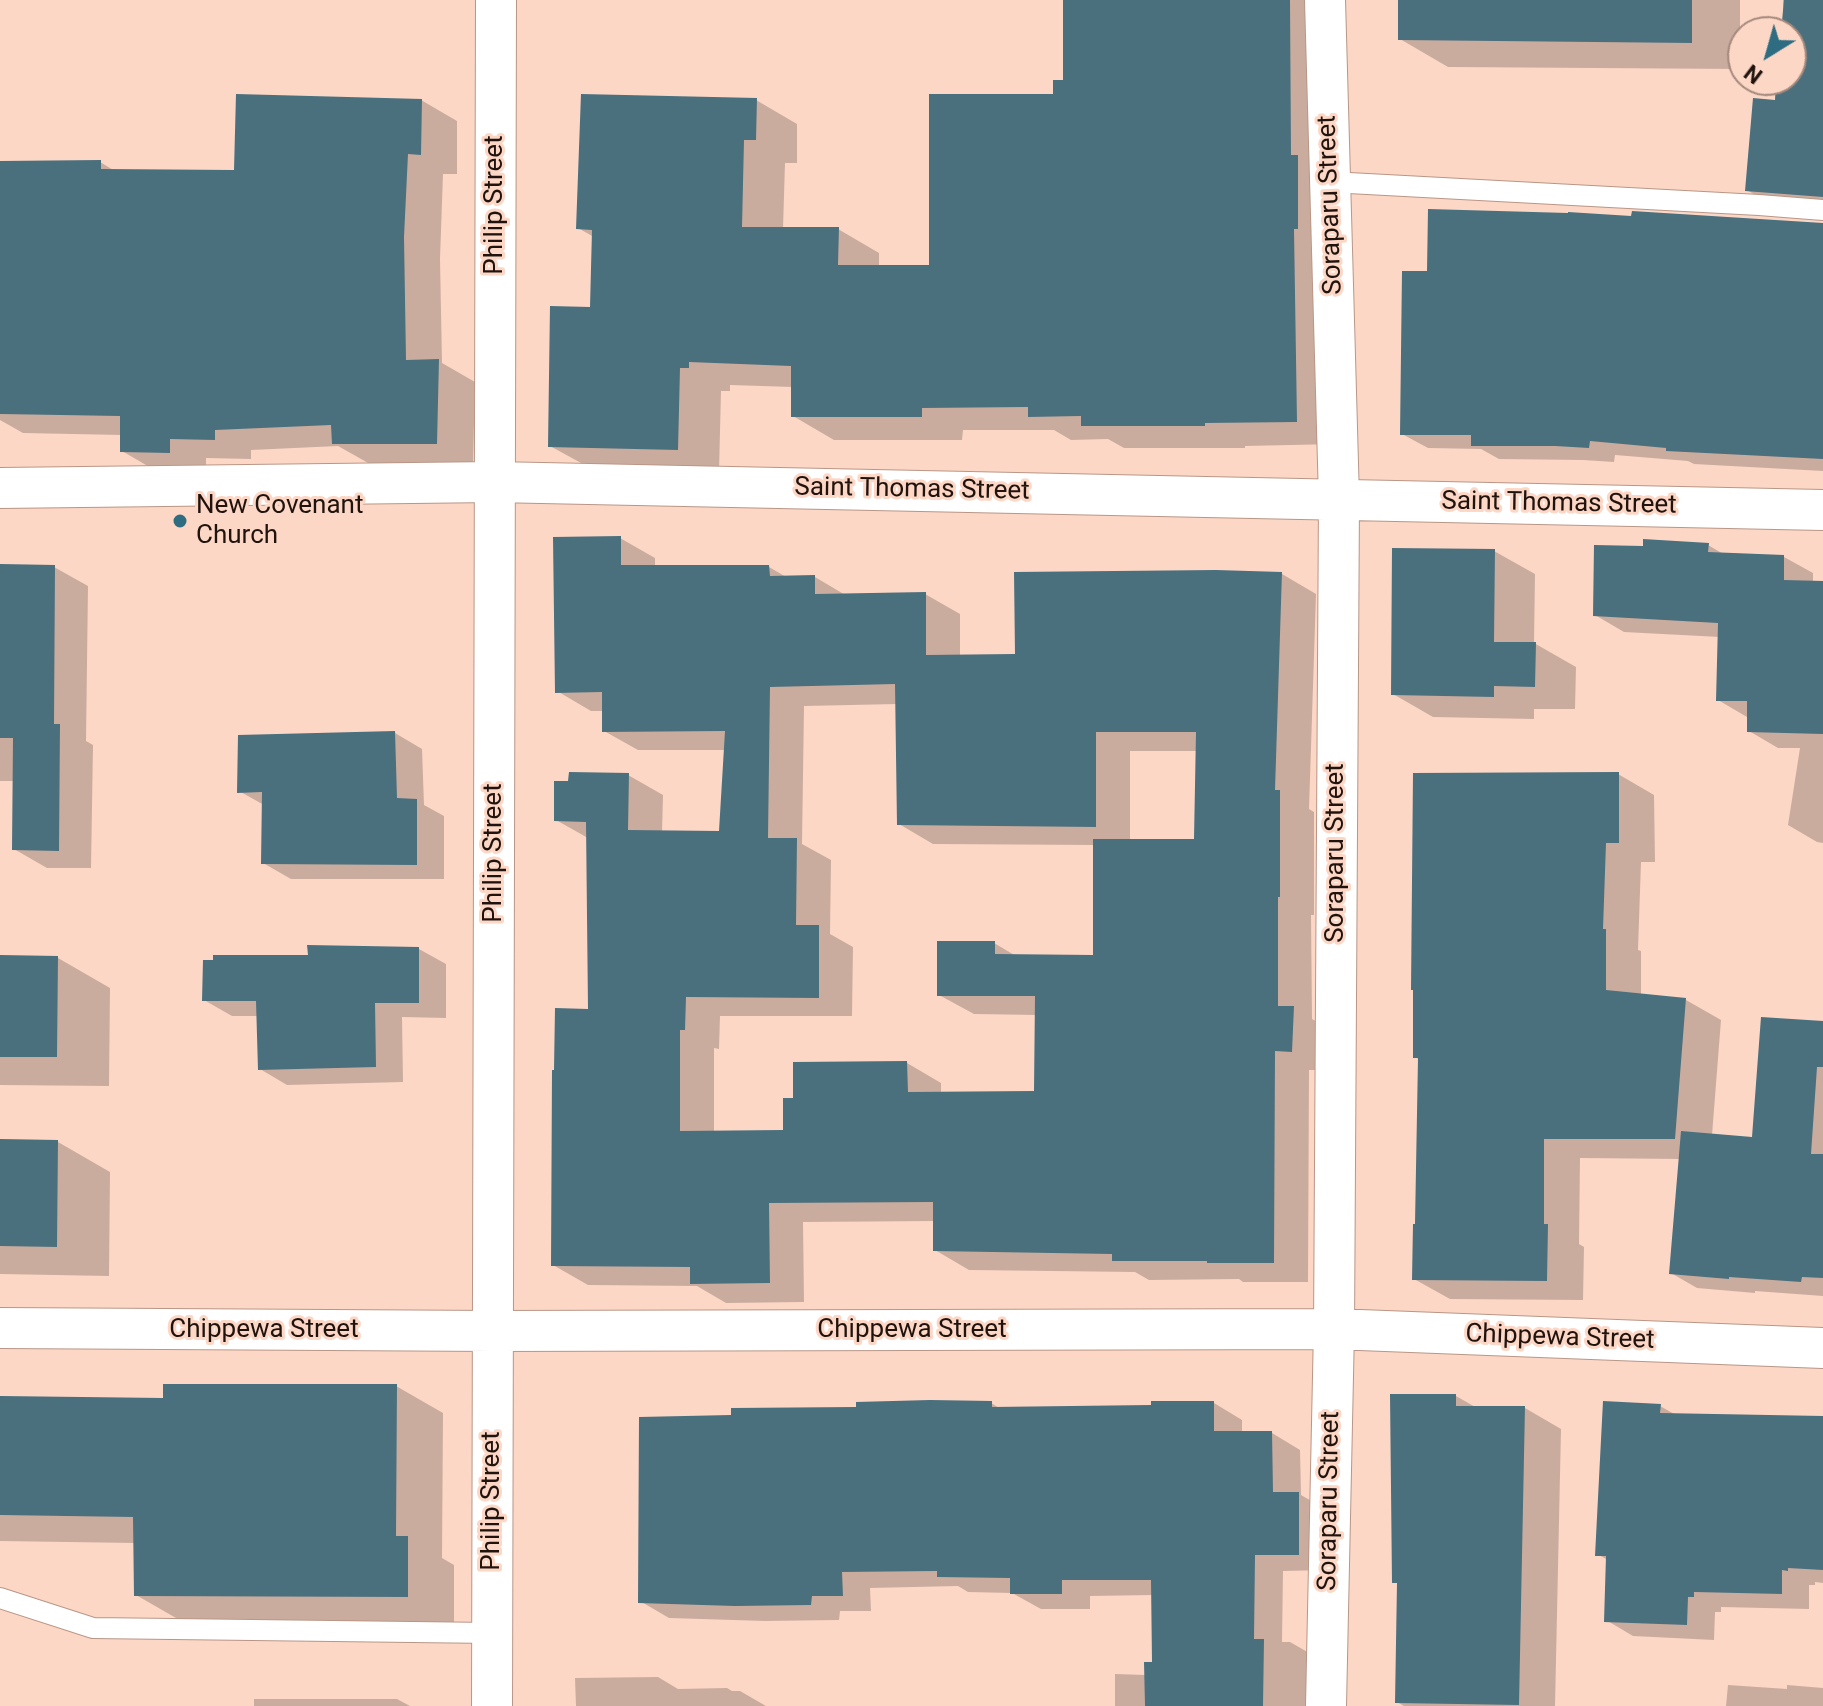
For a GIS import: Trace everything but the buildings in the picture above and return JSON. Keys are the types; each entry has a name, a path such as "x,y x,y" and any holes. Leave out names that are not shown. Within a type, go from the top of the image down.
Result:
{"street":[{"name":"Philip Street","path":"492,1706 496,0"},
{"name":"Soraparu Street","path":"1325,0 1339,499 1334,1329 1326,1706"},
{"name":"Saint Thomas Street","path":"0,488 494,482 1823,510"},
{"name":"Chippewa Street","path":"0,1328 493,1331 1334,1329 1823,1348"}],"lane":[{"path":"1330,182 1823,210"},
{"path":"0,1598 93,1628 492,1633"}],"place":[{"name":"New Covenant Church","path":"180,521"}]}
